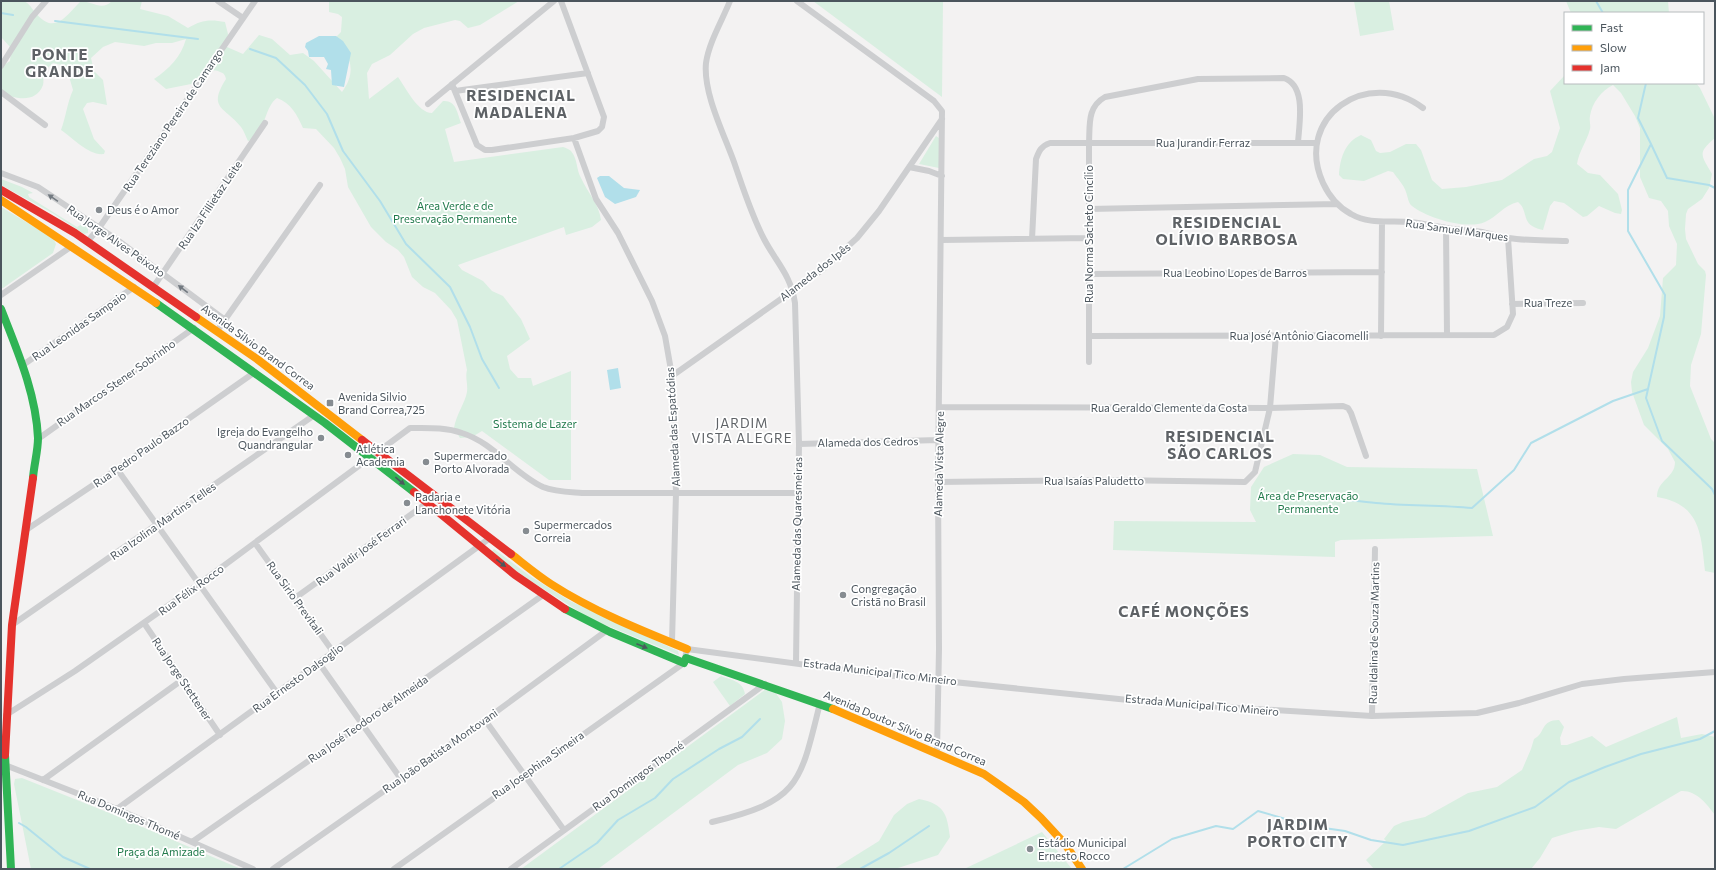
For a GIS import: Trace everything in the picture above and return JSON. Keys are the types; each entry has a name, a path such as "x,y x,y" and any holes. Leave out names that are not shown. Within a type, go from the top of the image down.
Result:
{"main road":[{"name":"Avenida Silvio Brand Correa","path":"1,190 87,242 154,286 217,331 378,450 529,569 568,595 640,631 672,642 686,657"},
{"name":"Avenida Silvio Brand Correa","path":"1,200 134,287 255,372 370,457 480,547 543,595 606,632 686,657"},
{"path":"1,309 23,365 33,405 38,439 12,625 6,716 5,765 11,869"},
{"name":"Avenida Doutor Sílvio Brand Correa","path":"686,657 820,703 937,752 984,774 1024,802 1056,834 1082,869"}],"street":[{"path":"1,66 32,16 46,1"},
{"path":"218,1 243,18"},
{"name":"Rua Tereziano Pereira de Camargo","path":"87,242 99,228 255,1"},
{"path":"428,104 554,1"},
{"path":"452,84 477,145 485,150 574,138 598,131 602,128 604,118 561,1"},
{"name":"Alameda das Quaresmeiras","path":"730,1 710,47 706,64 709,93 756,223 771,251 785,271 793,291 799,444 797,493 796,662"},
{"path":"797,1 934,101 942,111 942,119"},
{"path":"454,91 588,73"},
{"name":"Rua Norma Sacheto Cincílio","path":"1089,362 1089,143 1090,112 1094,106 1105,97 1198,79 1284,78 1293,84 1299,94 1298,144"},
{"path":"1,92 45,125"},
{"name":"Rua Samuel Marques","path":"1423,108 1409,99 1392,93 1375,92 1358,96 1343,103 1330,115 1321,129 1316,144 1316,157 1319,173 1326,190 1337,204 1359,218 1382,222 1410,222 1483,232 1508,238 1566,241"},
{"name":"Alameda dos Ipês","path":"672,376 822,270 857,238 942,119"},
{"name":"Alameda Vista Alegre","path":"937,752 939,680 938,440 942,119"},
{"name":"Rua Iza Fillietaz Leite","path":"154,286 266,123"},
{"name":"Alameda das Espatódias","path":"574,138 596,199 618,233 657,314 665,336 672,376 676,494 672,642"},
{"name":"Rua Jurandir Ferraz","path":"1032,239 1036,159 1039,151 1044,145 1050,143 1316,144"},
{"path":"909,167 929,171 942,176"},
{"name":"Rua Jorge Alves Peixoto","path":"1,173 38,188 99,228 163,273 225,320"},
{"path":"217,331 320,185"},
{"path":"1089,209 1337,204"},
{"path":"1381,336 1382,222"},
{"path":"1446,228 1446,334"},
{"path":"941,240 1089,238"},
{"path":"1508,238 1512,304"},
{"path":"1,295 72,246"},
{"name":"Rua Leobino Lopes de Barros","path":"1089,274 1382,272"},
{"name":"Rua Leonidas Sampaio","path":"23,365 134,287"},
{"name":"Rua Treze","path":"1512,304 1583,303"},
{"name":"Rua José Antônio Giacomelli","path":"1089,336 1494,335 1507,327 1513,314 1512,304"},
{"name":"Rua Marcos Stener Sobrinho","path":"38,439 194,328"},
{"path":"1270,408 1276,335"},
{"name":"Rua Pedro Paulo Bazzo","path":"26,530 117,469 255,372"},
{"name":"Rua Geraldo Clemente da Costa","path":"939,407 1270,408 1343,406 1348,408 1355,422 1366,456"},
{"name":"Rua Isaías Paludetto","path":"938,482 1112,480 1240,483 1249,480 1255,472 1270,408"},
{"name":"Rua Izolina Martins Telles","path":"12,625 313,416"},
{"name":"Rua Félix Rocco","path":"6,716 199,584 378,450 410,428 441,428 461,432 489,447 534,482 555,491 582,493 676,494 797,493"},
{"name":"Alameda dos Cedros","path":"799,444 938,440"},
{"path":"117,469 277,693"},
{"name":"Rua Valdir José Ferrari","path":"295,598 427,503"},
{"path":"480,547 490,538"},
{"name":"Rua Sirio Previtali","path":"255,543 334,653"},
{"name":"Rua Ernesto Dalsoglio","path":"117,809 480,547"},
{"name":"Rua Idalina de Souza Martins","path":"1372,716 1376,549"},
{"name":"Rua José Teodoro de Almeida","path":"192,842 543,595"},
{"name":"Rua Jorge Stettener","path":"144,623 220,735"},
{"name":"Rua João Batista Montovani","path":"273,869 485,720 606,632"},
{"name":"Estrada Municipal Tico Mineiro","path":"686,657 796,662 866,673 1200,707 1372,716 1477,712 1519,703 1582,684 1624,679 1715,672"},
{"name":"Rua Josephina Simeira","path":"394,869 686,657"},
{"path":"319,663 363,723 401,779"},
{"path":"43,780 182,680"},
{"name":"Rua Domingos Thomé","path":"511,869 765,684"},
{"path":"712,822 742,815 764,806 782,796 793,785 802,771 820,703"},
{"path":"485,720 564,830"},
{"name":"Rua Domingos Thomé","path":"5,765 117,809 253,869"}],"green space":[{"path":"1,1 23,1 29,5 41,18 47,22 53,23 59,22 81,1 101,6 112,1 142,1 140,9 168,16 188,28 197,23 206,21 225,22 228,34 227,47 243,54 259,35 272,39 290,55 303,53 314,61 342,92 347,85 351,71 350,64 341,44 335,38 341,32 342,17 338,14 329,12 329,1 519,1 480,25 468,28 460,21 455,20 424,28 413,34 390,55 372,64 367,73 369,99 398,77 417,105 427,112 432,113 443,101 451,102 457,111 461,123 445,129 454,162 563,147 571,151 573,154 579,175 596,204 601,220 592,227 566,235 564,227 458,265 462,270 483,281 492,291 503,296 521,319 530,339 507,356 510,369 518,378 531,378 533,386 571,371 571,480 549,480 482,431 472,437 460,438 454,428 467,392 467,370 457,320 451,310 435,293 423,287 412,277 404,257 398,250 386,242 371,227 348,187 345,169 334,148 316,129 303,128 290,106 277,98 269,108 258,134 248,141 241,127 220,107 218,102 218,96 226,79 225,75 222,73 216,71 208,72 193,85 191,84 166,89 154,79 165,71 178,57 186,39 172,43 156,43 144,46 115,42 103,47 91,58 94,71 103,80 107,105 93,102 87,103 83,109 94,139 105,151 104,154 98,154 81,146 61,130 73,90 66,66 53,63 43,72 43,85 40,91 30,97 12,97 1,92 1,67 10,61 11,48 1,37"},
{"path":"813,1 943,1 942,97"},
{"path":"1354,1 1389,1 1394,30 1360,36"},
{"path":"1566,1 1668,1 1669,12 1571,12"},
{"path":"1564,76 1564,84 1697,84 1715,119 1715,138 1705,147 1703,151 1703,158 1712,174 1709,188 1702,199 1688,209 1686,214 1685,229 1686,239 1698,264 1705,271 1706,275 1701,334 1691,365 1690,386 1711,439 1715,443 1715,573 1705,571 1702,544 1696,522 1690,513 1682,506 1657,497 1660,487 1672,472 1675,462 1668,449 1644,425 1632,392 1631,382 1633,372 1648,348 1660,316 1663,278 1676,265 1677,244 1669,226 1668,211 1661,201 1649,198 1640,177 1640,128 1635,116 1621,93 1613,85 1601,94 1595,102 1590,116 1590,129 1579,155 1577,164 1588,173 1600,175 1618,194 1622,210 1621,214 1599,206 1587,216 1583,217 1564,203 1554,201 1550,206 1543,230 1536,228 1528,222 1522,206 1518,202 1505,208 1485,222 1468,225 1458,224 1427,215 1412,206 1409,202 1404,187 1393,172 1388,171 1364,181 1343,179 1339,175 1344,151 1351,142 1361,135 1371,140 1376,151 1380,153 1390,152 1406,144 1416,144 1421,150 1432,180 1442,189 1466,187 1502,180 1534,159 1547,156 1552,152 1560,128 1550,91"},
{"path":"936,136 939,138 939,168 919,164"},
{"path":"1,179 33,193 28,194 29,197 77,227 82,224 88,228 88,233 84,234 54,214 1,185"},
{"path":"1,207 53,238 56,244 53,253 3,288 1,288"},
{"name":"Área de Preservação Permanente","path":"1293,454 1320,455 1347,467 1477,469 1493,536 1341,540 1335,542 1335,557 1113,550 1114,521 1256,522 1250,510 1251,487 1264,467"},
{"path":"494,549 530,576 570,601 678,651 679,655 591,619 529,580 491,552"},
{"path":"721,676 736,682 742,686 744,690 745,694 730,706 713,682"},
{"path":"766,689 775,692 782,702 785,721 782,739 767,753 738,765 598,869 521,869"},
{"path":"1677,717 1681,738 1702,734 1715,737 1715,815 1701,798 1692,793 1681,791 1616,829 1599,827 1575,831 1552,838 1540,858 1531,869 1374,869 1366,860 1386,841 1384,839 1394,826 1403,822 1425,817 1468,793 1497,787 1522,770 1534,739 1549,722 1559,720 1564,727 1560,738 1561,745 1567,745 1592,736 1606,747"},
{"name":"Praça da Amizade","path":"22,778 112,814 241,869 31,869 14,784 15,779"},
{"path":"919,799 939,807 945,816 950,837 938,855 895,869 834,869 879,841 894,815 907,804"},
{"name":"Estádio Municipal Ernesto Rocco","path":"1042,832 1072,869 964,869"}],"water":[{"path":"319,36 336,36 343,41 351,53 344,87 332,85 331,70 326,69 328,64 324,57 309,57 308,51 305,47 306,43"},
{"path":"600,176 609,176 624,188 640,190 636,197 615,204 605,197 597,178"},
{"path":"618,368 621,388 610,390 607,370"}],"waterway":[{"path":"1596,1 1602,12"},
{"path":"1,13 13,15"},
{"path":"55,21 198,39"},
{"path":"250,49 276,58 305,85 327,114 343,151 380,201 406,244 450,287 470,327 482,359 499,388"},
{"path":"1646,84 1638,118 1651,144 1628,190 1628,231 1665,295 1664,317 1646,398 1662,441 1712,489 1715,495"},
{"path":"1651,144 1667,178 1709,185 1715,188"},
{"path":"1308,497 1334,498 1388,504 1472,508 1514,470 1531,443 1613,401 1648,389"},
{"path":"559,869 597,843 618,820 655,798 673,779 719,749 742,737 760,719"},
{"path":"1123,869 1172,839 1216,826 1233,829 1258,811 1310,826 1345,831 1371,840 1403,845 1469,831 1535,807 1569,782 1605,767 1641,754 1700,739 1715,731"},
{"path":"19,823 63,857 90,869"},
{"path":"860,869 889,853 929,826"}],"traffic: fast":[{"path":"156,303 325,423 414,492"},
{"path":"1,309 25,372 34,405 38,438 33,478"},
{"path":"565,609 610,632 684,663"},
{"path":"686,658 833,709"},
{"path":"5,755 11,869"}],"traffic: slow":[{"path":"1,200 156,303"},
{"path":"196,317 257,359 362,440"},
{"path":"511,554 546,581 583,603 634,627 687,649"},
{"path":"833,709 984,774 1024,802 1041,818 1065,844 1082,869"}],"traffic: jam":[{"path":"1,190 75,233 196,317"},
{"path":"362,440 511,554"},
{"path":"5,755 12,625 33,478"},
{"path":"414,492 515,575 565,609"}],"place":[{"name":"Deus é o Amor","path":"99,210"},
{"name":"Avenida Silvio Brand Correa,725","path":"330,403"},
{"name":"Igreja do Evangelho Quandrangular","path":"321,438"},
{"name":"Atlética Academia","path":"348,455"},
{"name":"Supermercado Porto Alvorada","path":"426,462"},
{"name":"Padaria e Lanchonete Vitória","path":"407,503"},
{"name":"Supermercados Correia","path":"526,531"},
{"name":"Congregação Cristã no Brasil","path":"843,595"},
{"name":"Estádio Municipal Ernesto Rocco","path":"1030,849"}],"district":[{"name":"PONTE GRANDE","path":"60,64"},
{"name":"RESIDENCIAL MADALENA","path":"521,104"},
{"name":"RESIDENCIAL OLÍVIO BARBOSA","path":"1227,232"},
{"name":"JARDIM VISTA ALEGRE","path":"742,430"},
{"name":"RESIDENCIAL SÃO CARLOS","path":"1220,446"},
{"name":"CAFÉ MONÇÕES","path":"1184,612"},
{"name":"JARDIM PORTO CITY","path":"1298,834"}],"park label":[{"name":"Área Verde e de Preservação Permanente","path":"455,212"},
{"name":"Sistema de Lazer","path":"535,424"}]}
